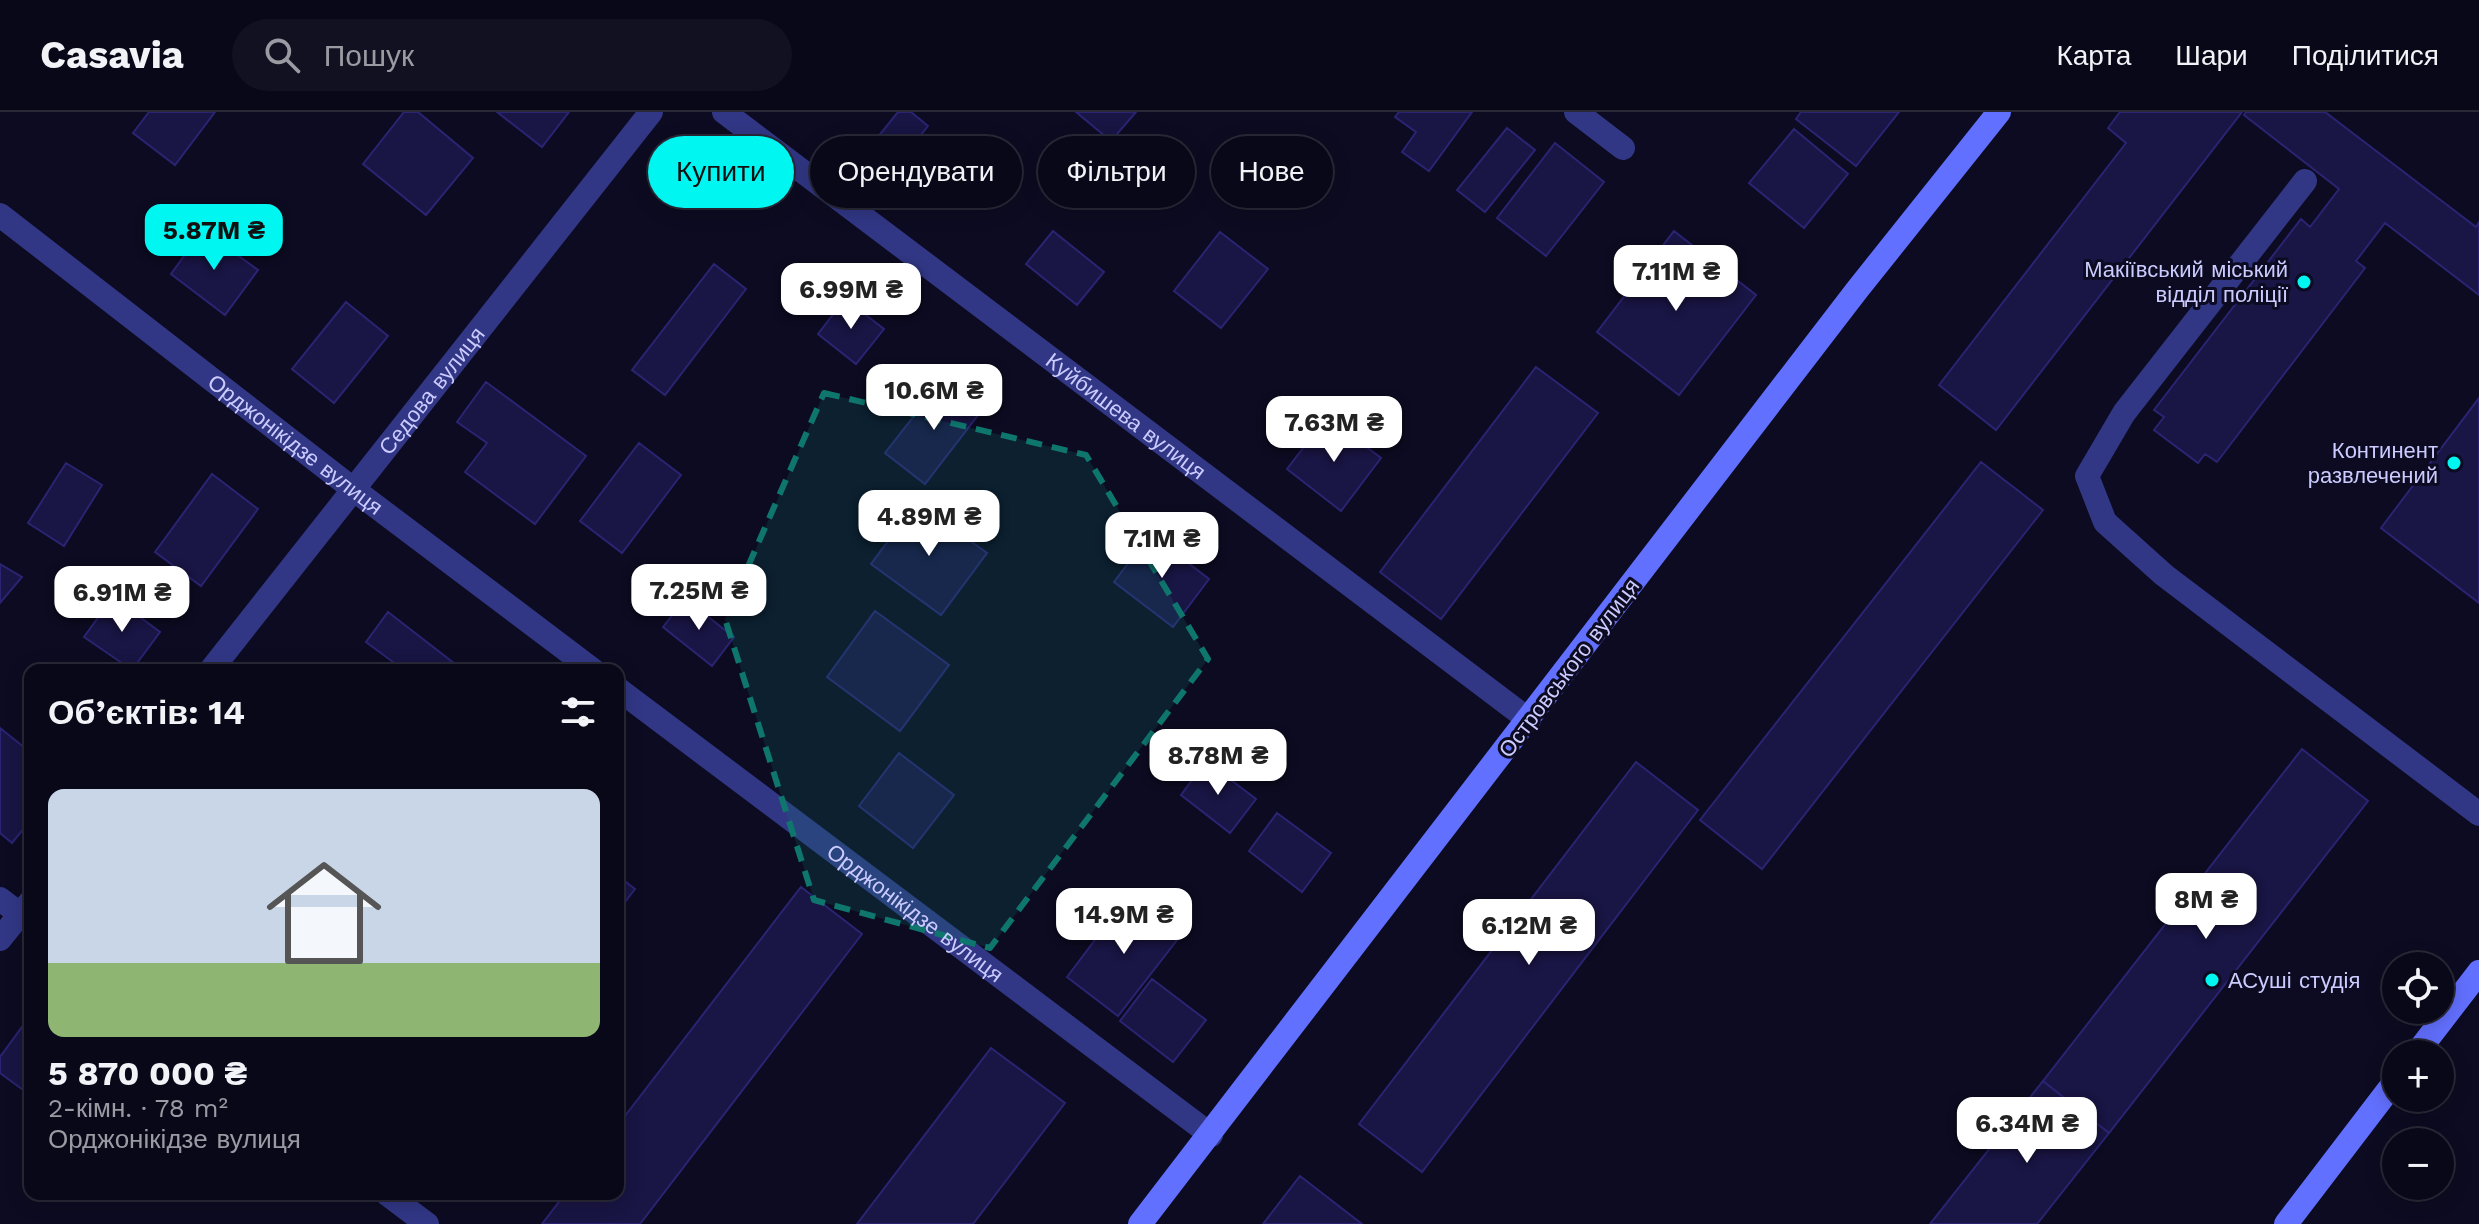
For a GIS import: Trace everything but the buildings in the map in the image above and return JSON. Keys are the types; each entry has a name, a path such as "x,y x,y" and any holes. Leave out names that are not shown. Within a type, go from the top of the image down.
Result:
{"street":[{"name":"Седова вулиця","path":"216,664 651,112"},
{"name":"Куйбишева вулиця","path":"724,112 1529,720"},
{"path":"1576,112 1623,148"},
{"name":"Островського вулиця","path":"1140,1224 1857,290 1999,112"},
{"path":"2305,181 2124,413 2087,476 2105,522 2164,575 2479,814"},
{"name":"Орджонікідзе вулиця","path":"0,215 353,489 585,664"},
{"name":"Орджонікідзе вулиця","path":"624,694 1211,1135"},
{"path":"0,899 24,911"},
{"path":"0,939 24,916"},
{"path":"2427,1040 2479,972"},
{"path":"2286,1224 2382,1098"},
{"path":"395,1200 427,1224"}],"highlighted area":[{"path":"824,393 1086,455 1208,659 990,948 814,900 725,619"}],"place":[{"name":"Макіївський міський відділ поліції","path":"2304,282"},
{"name":"Континент развлечений","path":"2454,463"},
{"name":"АСуші студія","path":"2212,980"}]}
